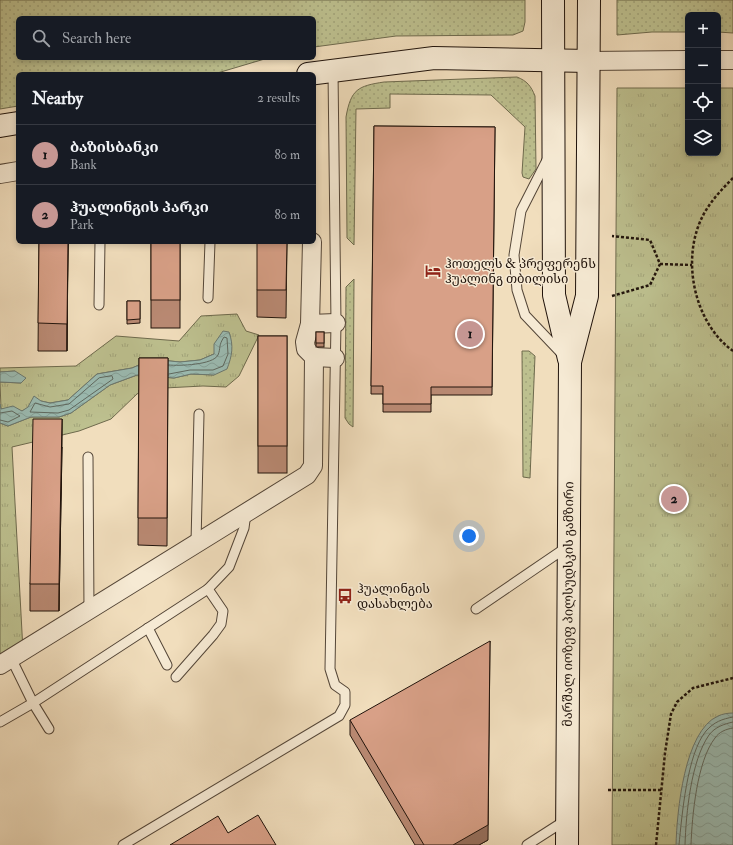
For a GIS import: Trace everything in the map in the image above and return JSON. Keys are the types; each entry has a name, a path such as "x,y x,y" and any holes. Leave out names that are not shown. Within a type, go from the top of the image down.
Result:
{"main road":[{"name":"მარშალ იოზეფ პილსუდსკის გამზირი","path":"553,0 554,295 570,362"},
{"name":"მარშალ იოზეფ პილსუდსკის გამზირი","path":"567,845 570,362 587,296 589,0"},
{"path":"316,73 434,58 589,61"},
{"path":"0,126 16,123"}],"street":[{"path":"589,61 685,60"},
{"path":"721,60 733,60"},
{"path":"0,174 16,171"},
{"path":"312,244 310,324 305,342 306,350 314,357 335,358"},
{"path":"310,324 336,323"},
{"path":"6,662 307,475 313,466 314,357"}],"lane":[{"path":"122,845 339,716 345,705 345,692 335,685 330,669 336,323 333,70"},
{"path":"553,148 521,211 514,255 517,290 525,315 570,362"},
{"path":"99,305 100,244"},
{"path":"208,298 210,244"},
{"path":"196,543 199,414"},
{"path":"88,457 89,610"},
{"path":"0,722 33,703 208,589 229,567 244,528 247,512"},
{"path":"476,609 568,546"},
{"path":"176,677 221,624 223,610 208,589"},
{"path":"148,628 167,665"},
{"path":"6,662 49,729"},
{"path":"527,845 568,819"}],"path":[{"path":"733,178 714,197 698,227 692,265 695,292 707,322 726,346 733,352"},
{"path":"612,236 650,240 660,264 650,285 612,296"},
{"path":"660,264 692,265"},
{"path":"656,845 665,753 672,714 677,702 693,688 733,678"},
{"path":"608,790 662,790"}],"green space":[{"path":"0,0 525,0 525,22 523,31 513,35 396,36 316,47 316,16 16,16 16,60 261,60 221,72 16,72 16,106 0,109"},
{"path":"617,0 733,0 733,33 721,32 721,12 685,12 685,32 652,32 617,35"},
{"path":"517,77 528,84 535,96 536,169 529,179 523,177 522,173 525,127 491,95 390,94 390,108 356,109 354,245 347,238 346,117 350,100 357,90 368,85 384,82"},
{"path":"617,88 685,88 685,156 721,156 721,88 733,88 733,845 612,845"},
{"path":"354,279 353,427 345,418 346,287"},
{"path":"237,314 246,331 259,335 239,376 226,387 203,386 145,389 137,394 111,419 79,431 12,447 23,651 0,665 0,423 8,426 31,417 59,417 71,413 110,385 137,375 174,378 191,374 214,375 214,354 200,360 180,362 160,360 146,362 132,368 97,374 68,400 50,403 41,401 22,411 16,409 1,409 0,382 21,383 15,371 0,372 0,368 76,366 116,336 179,341 201,316"},
{"path":"522,351 529,351 535,356 530,478 523,477"}],"water":[{"path":"223,331 229,332 232,342 230,360 227,369 214,375 191,374 174,378 137,375 110,385 71,413 59,417 31,417 8,426 0,423 0,404 1,409 13,406 22,411 28,407 34,396 41,401 50,403 68,400 97,374 132,368 146,362 160,360 180,362 200,360 214,354 214,344"},
{"path":"15,371 26,378 21,383 0,382 0,372"},
{"path":"733,713 733,845 676,845 681,794 690,755 697,738 706,724 718,716"}],"building":[{"name":"ჰოთელს & პრეფერენს ჰუალინგ თბილისი","path":"374,126 495,127 492,387 431,387 431,404 383,404 383,386 371,386"},
{"path":"39,244 68,244 67,324 38,323"},
{"path":"151,244 180,244 180,300 151,300"},
{"path":"257,244 287,244 286,290 257,290"},
{"path":"127,301 140,301 140,319 127,320"},
{"path":"316,332 324,332 324,343 316,343"},
{"path":"258,336 287,336 287,446 258,446"},
{"path":"139,358 168,358 167,518 138,518"},
{"path":"33,419 62,419 59,584 30,584"},
{"path":"490,641 488,825 453,845 424,845 350,720"},
{"path":"258,815 276,845 170,845 218,816 228,833"}],"place":[{"name":"ჰოთელს & პრეფერენს ჰუალინგ თბილისი","path":"433,271"},
{"name":"ბაზისბანკი","path":"470,334"},
{"name":"ჰუალინგის პარკი","path":"674,499"},
{"name":"ჰუალინგის დასახლება","path":"345,596"}]}
